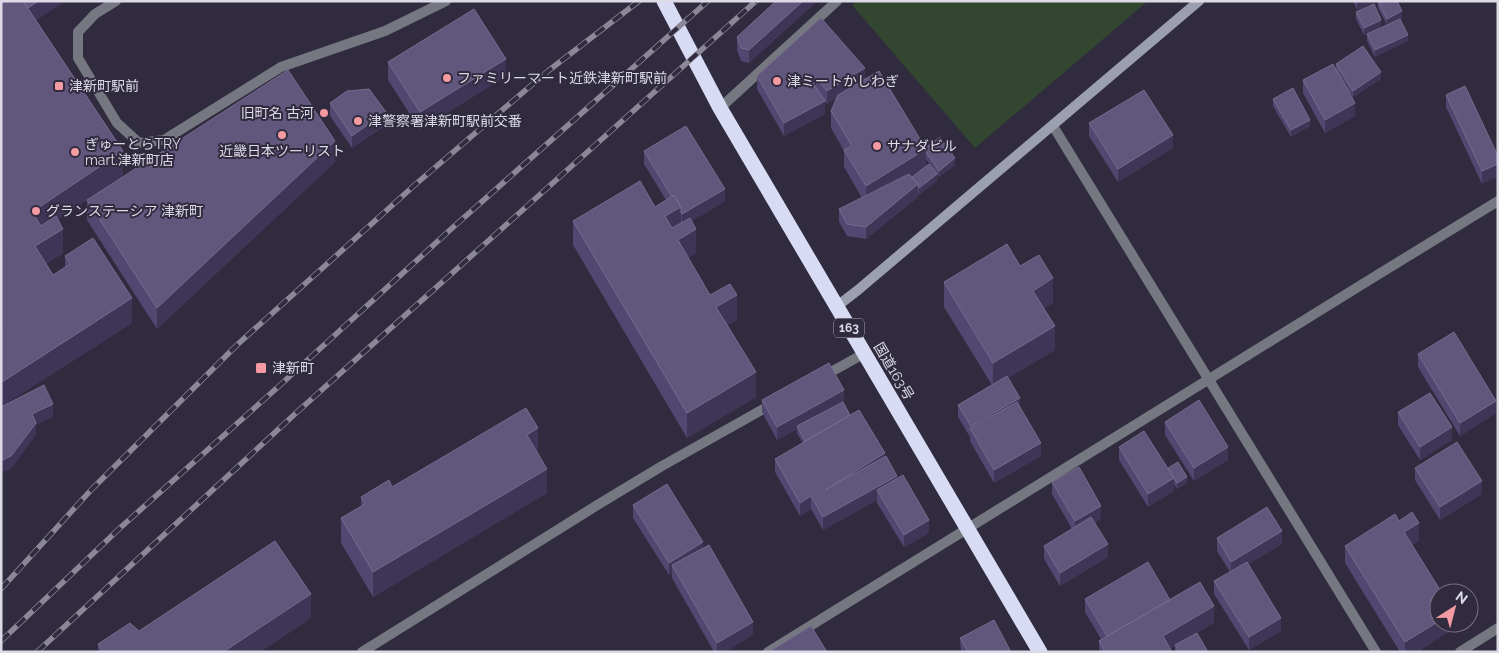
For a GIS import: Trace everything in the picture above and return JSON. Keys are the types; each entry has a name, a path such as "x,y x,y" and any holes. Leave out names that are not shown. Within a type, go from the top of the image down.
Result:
{"highway":[{"name":"国道163号","path":"664,1 720,108 1040,652"}],"street":[{"path":"116,1 95,14 78,32 78,58 117,123 139,143 164,140 281,67 385,32 446,1"},
{"path":"720,108 837,1"},
{"path":"836,307 866,284 1199,1"},
{"path":"1053,126 1376,652"},
{"path":"768,652 1498,200"},
{"path":"813,382 865,353"},
{"path":"362,652 662,466 780,400"},
{"path":"1460,652 1498,628"}],"green space":[{"path":"856,1 1148,1 975,148 852,5"}],"building":[{"name":"グランステーシア 津新町","path":"23,1 123,151 32,212 41,226 56,216 63,229 35,246 53,275 70,264 65,256 93,238 132,298 2,382 1,2"},
{"path":"23,1 38,1 28,8"},
{"path":"776,1 803,1 749,50 741,48 737,37"},
{"path":"1379,1 1397,1 1402,11 1387,19"},
{"path":"1374,4 1381,20 1364,28 1356,12"},
{"name":"ファミリーマート近鉄津新町駅前","path":"474,9 506,59 420,112 388,62"},
{"path":"821,18 865,68 827,91 816,77 811,80 825,101 784,123 757,76"},
{"path":"1400,19 1408,35 1375,50 1367,34"},
{"path":"1363,46 1381,72 1353,91 1336,64"},
{"path":"1333,64 1355,103 1325,120 1303,80"},
{"path":"288,70 335,141 157,308 87,200"},
{"name":"サナダビル","path":"879,71 926,149 866,186 844,150 852,146 831,111 838,95"},
{"path":"1465,86 1498,156 1498,164 1482,171 1446,95"},
{"path":"1293,88 1310,120 1291,130 1273,99"},
{"path":"369,89 386,112 352,136 330,103 347,91"},
{"path":"1144,90 1173,135 1118,169 1089,123"},
{"path":"686,126 725,189 682,214 681,207 674,195 672,197 644,151"},
{"path":"940,137 955,158 939,171 925,148"},
{"path":"929,164 937,174 919,188 912,177"},
{"path":"909,174 918,184 866,227 847,224 839,209"},
{"path":"640,181 655,207 674,195 681,207 665,216 672,228 690,218 696,229 678,240 710,295 730,284 737,295 716,307 756,372 687,413 573,221"},
{"path":"1007,244 1020,266 1039,255 1053,278 1033,291 1055,326 993,363 944,282"},
{"path":"1454,332 1496,401 1460,423 1418,354"},
{"path":"829,363 844,390 777,427 762,400"},
{"path":"1007,376 1020,398 971,426 958,405"},
{"path":"44,385 53,404 32,414 36,423 11,456 1,461 1,407"},
{"path":"1430,393 1452,427 1420,447 1398,412"},
{"path":"1199,400 1228,447 1194,468 1165,422"},
{"path":"843,402 850,415 805,441 797,426"},
{"path":"1017,402 1041,443 994,470 970,428"},
{"path":"526,408 538,428 527,435 547,469 373,572 341,518 365,504 361,497 389,480 392,487"},
{"path":"859,410 885,453 825,490 886,456 897,476 823,517 811,496 800,503 775,459"},
{"path":"1144,431 1174,478 1148,494 1119,447"},
{"path":"1457,442 1482,481 1440,507 1415,468"},
{"path":"1178,462 1187,477 1177,483 1168,468"},
{"path":"1079,467 1101,506 1075,521 1052,482"},
{"path":"903,475 929,520 904,535 877,490"},
{"path":"667,484 703,542 669,563 633,505"},
{"path":"1267,507 1282,531 1231,562 1217,538"},
{"path":"1412,512 1419,523 1404,532 1436,583 1429,583 1429,627 1405,642 1345,546 1395,514 1399,521"},
{"path":"1091,517 1108,544 1060,573 1044,546"},
{"path":"275,541 311,594 223,652 103,652 98,644 130,623 139,631"},
{"path":"709,545 753,622 717,643 672,565"},
{"path":"1148,562 1170,600 1107,636 1085,599"},
{"path":"1247,562 1281,618 1249,637 1214,581"},
{"path":"1200,582 1214,606 1163,636 1172,652 1105,652 1099,641"},
{"path":"994,620 1011,652 968,652 960,638"},
{"path":"811,626 827,652 769,652"},
{"path":"1197,633 1208,652 1179,652 1175,645"}],"railway":[{"path":"1,589 91,490 238,344 417,183 548,71 639,1"},
{"path":"1,641 120,528 450,230 708,1"},
{"path":"37,652 296,413 756,1"}],"place":[{"name":"ファミリーマート近鉄津新町駅前","path":"447,78"},
{"name":"津ミートかしわぎ","path":"777,81"},
{"name":"津新町駅前","path":"59,86"},
{"name":"旧町名 古河","path":"324,113"},
{"name":"津警察署津新町駅前交番","path":"358,121"},
{"name":"近畿日本ツーリスト","path":"282,135"},
{"name":"サナダビル","path":"877,146"},
{"name":"ぎゅーとらTRY mart.津新町店","path":"75,152"},
{"name":"グランステーシア 津新町","path":"36,211"},
{"name":"津新町","path":"261,368"}]}
